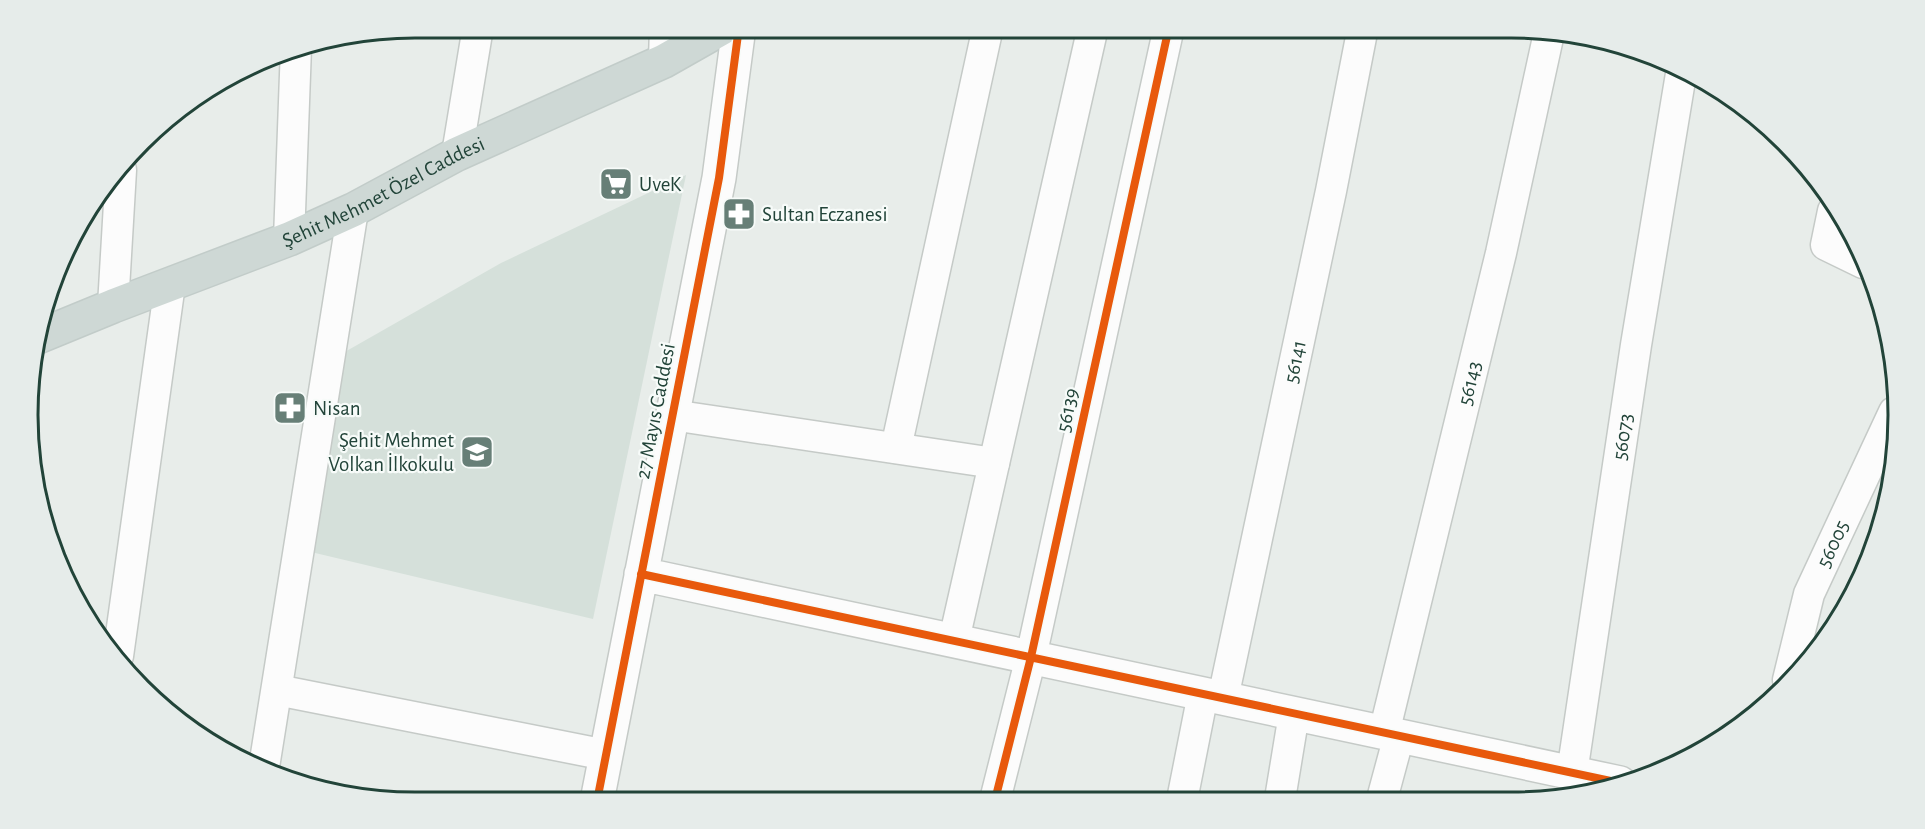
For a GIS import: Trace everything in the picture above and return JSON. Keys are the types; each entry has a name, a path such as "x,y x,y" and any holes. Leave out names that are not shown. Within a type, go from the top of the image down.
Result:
{"main road":[{"name":"Şehit Mehmet Özel Caddesi","path":"47,333 289,239 353,210 457,154 664,61 706,37"}],"street":[{"path":"457,154 476,37"},
{"path":"664,61 665,37"},
{"name":"27 Mayıs Caddesi","path":"599,792 719,178 738,37"},
{"path":"896,448 986,37"},
{"path":"954,640 1091,37"},
{"name":"56139","path":"997,792 1031,657 1167,37"},
{"name":"56141","path":"1184,792 1213,696 1331,191 1361,37"},
{"name":"56143","path":"1383,792 1392,734 1549,40"},
{"path":"289,239 296,57"},
{"name":"56073","path":"1569,785 1636,345 1680,78"},
{"path":"112,306 120,179"},
{"path":"265,761 353,210"},
{"path":"1832,217 1826,245 1854,259"},
{"path":"119,649 170,284"},
{"path":"672,415 994,463"},
{"name":"56005","path":"1797,659 1809,594 1888,426"},
{"path":"641,574 1392,734 1569,785"},
{"path":"277,690 606,755"},
{"path":"1281,792 1294,714"}],"shaded area":[{"name":"Şehit Mehmet Volkan İlkokulu","path":"686,175 593,619 311,552 343,353 501,263"}],"cycle path":[{"path":"599,792 719,178 738,37"},
{"path":"997,792 1031,657 1167,37"},
{"path":"641,574 1605,780"}],"place":[{"name":"UveK","path":"616,184"},
{"name":"Sultan Eczanesi","path":"739,214"},
{"name":"Nisan","path":"290,408"},
{"name":"Şehit Mehmet Volkan İlkokulu","path":"477,452"}]}
